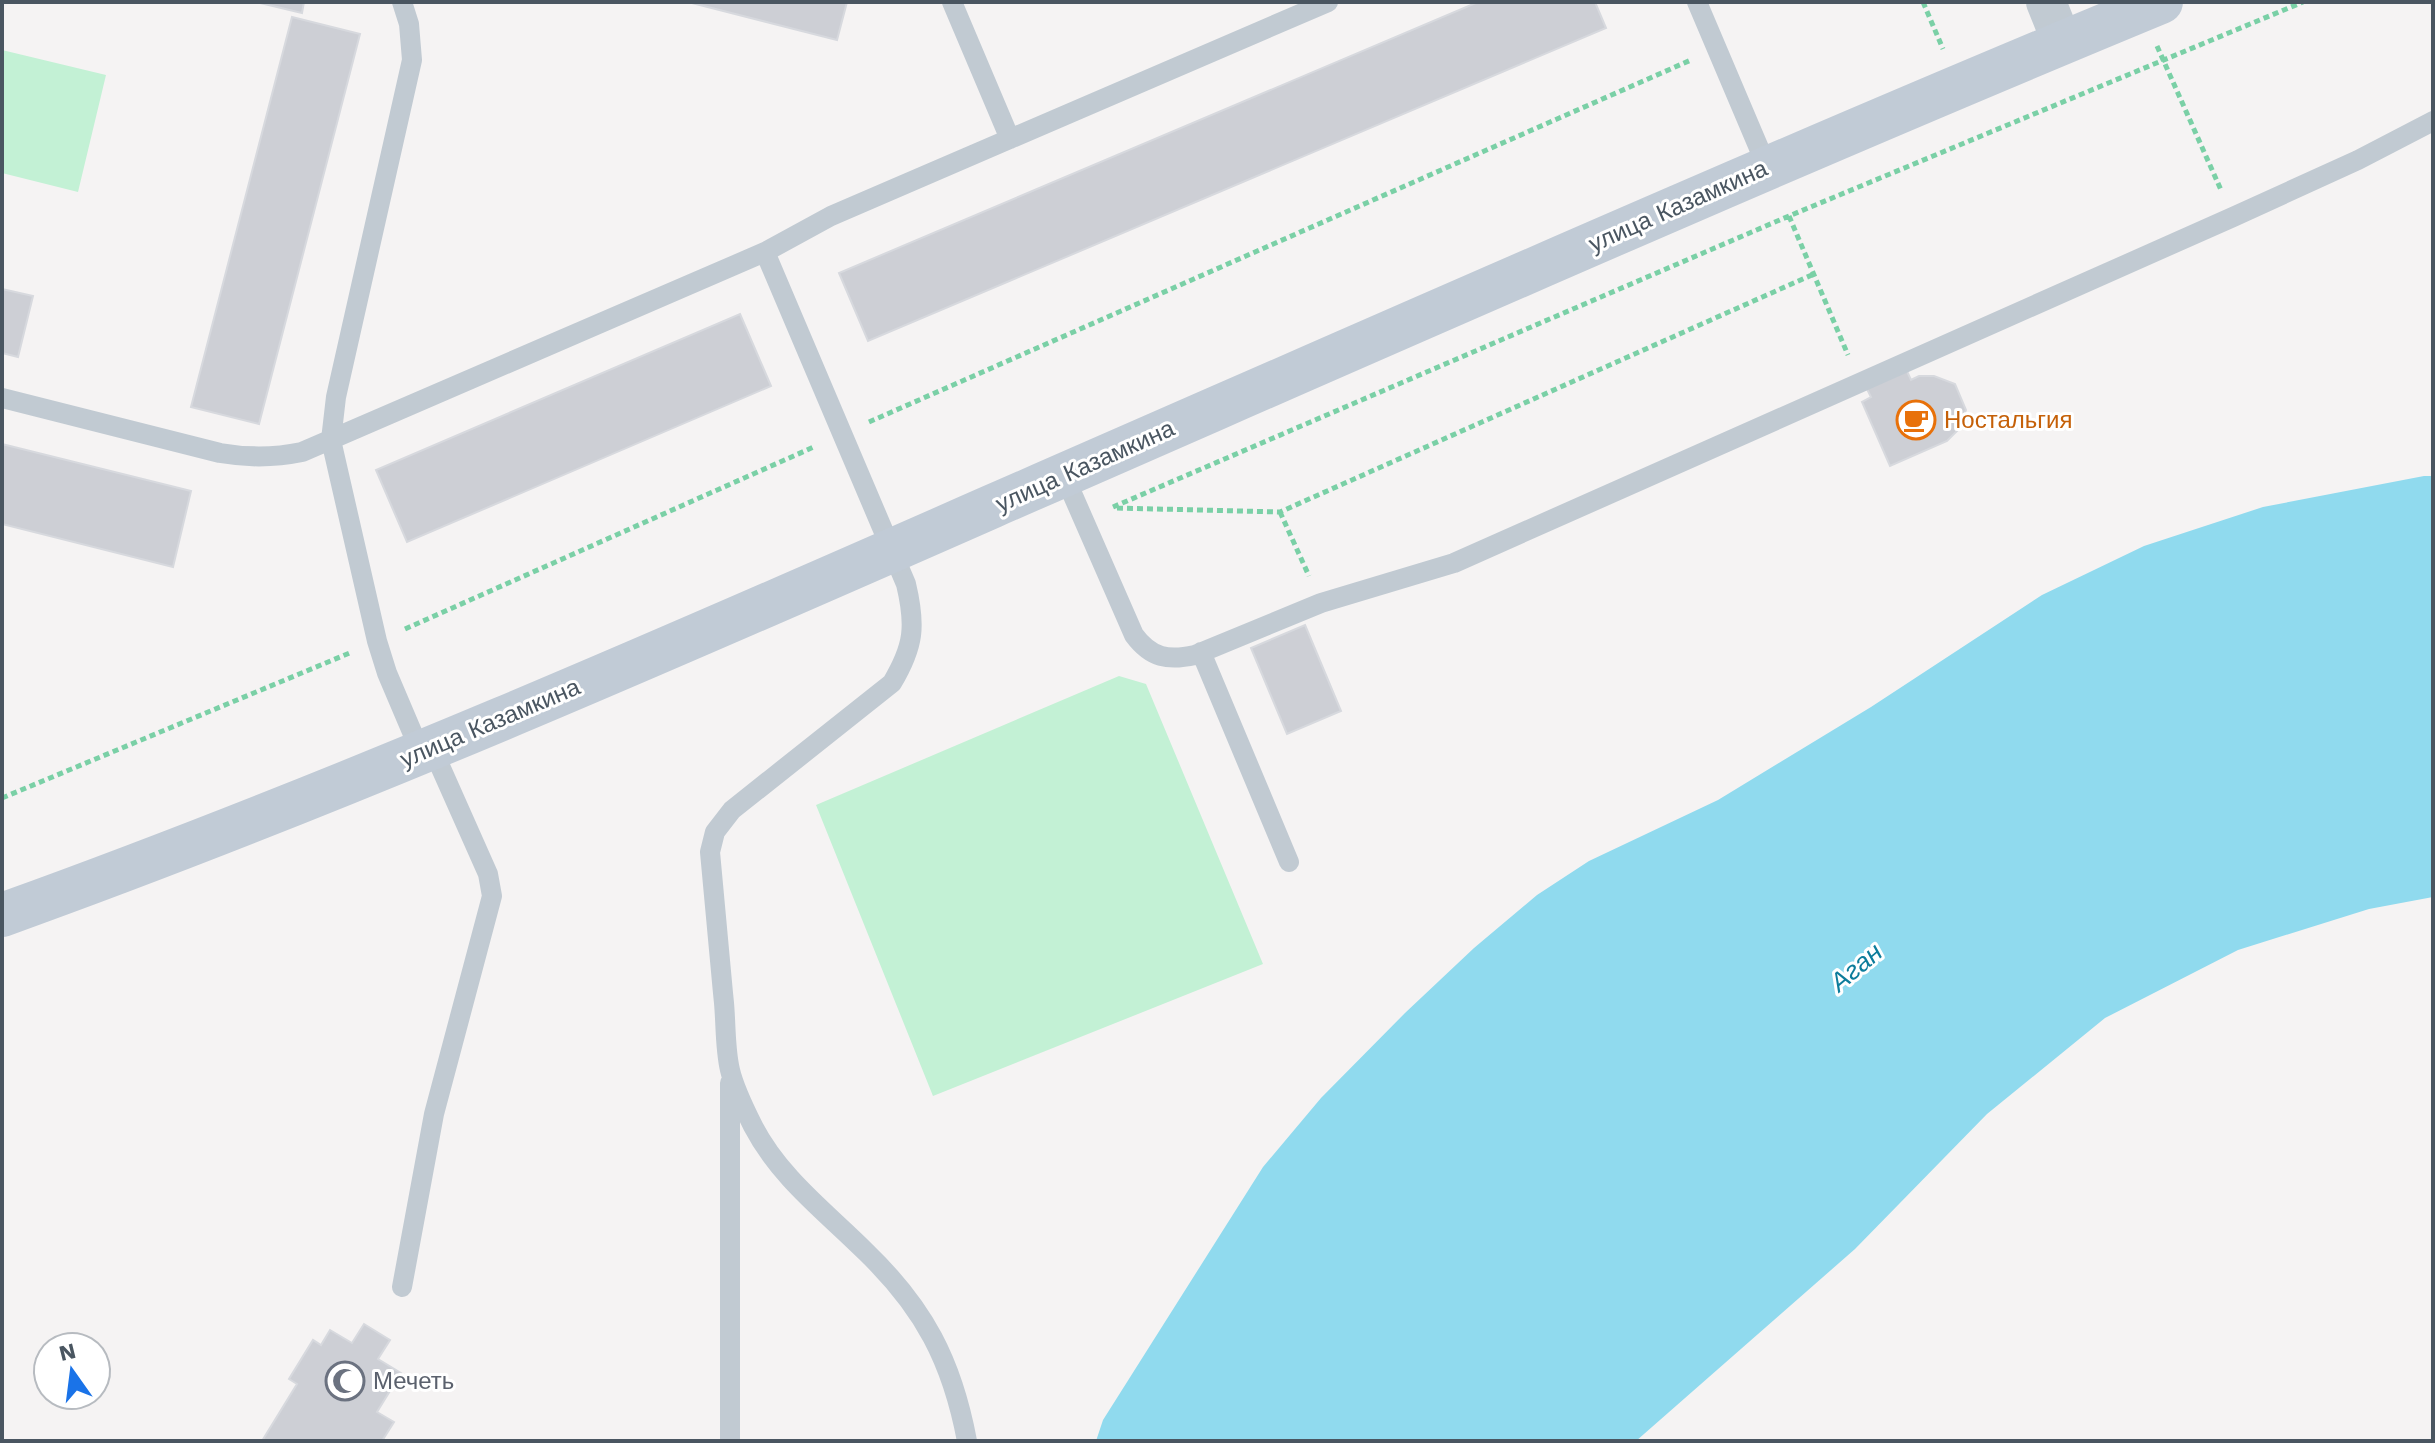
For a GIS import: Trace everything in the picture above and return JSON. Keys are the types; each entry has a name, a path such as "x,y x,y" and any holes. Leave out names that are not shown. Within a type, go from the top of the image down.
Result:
{"main road":[{"name":"улица Казамкина","path":"2,915 426,751 893,550 1071,491 1767,167 2161,2"}],"street":[{"path":"2046,2 2062,42"}],"lane":[{"path":"402,2 409,24 412,60 336,397 331,440 387,673 488,874 492,896 434,1114 402,1287"},
{"path":"952,2 1010,139"},
{"path":"2,398 220,453 250,458 302,452 765,252 831,216 1328,2"},
{"path":"1697,2 1767,167"},
{"path":"1071,491 1134,635 1142,647 1163,658 1177,659 1321,603 1454,563 2233,217 2358,160 2433,121"},
{"path":"730,1441 730,1071 710,852 715,832 732,810 892,683 906,661 912,639 913,612 893,550 765,252"},
{"path":"1201,652 1289,862"},
{"path":"730,1071 752,1125 773,1160 896,1283 928,1325 946,1367 967,1441"}],"path":[{"path":"1113,507 1789,216 2303,2"},
{"path":"2163,59 2233,217"},
{"path":"1789,216 1860,382"},
{"path":"1071,491 1113,507 1280,512 1814,274"},
{"path":"1280,512 1321,603"}],"green space":[{"path":"2,50 106,75 78,192 2,173"},
{"path":"1119,676 1146,684 1263,964 933,1096 816,805"}],"water":[{"name":"Аган","path":"2433,476 2433,897 2369,909 2238,950 2105,1018 1987,1114 1855,1249 1636,1441 1096,1441 1103,1420 1263,1167 1321,1098 1405,1013 1474,948 1537,895 1589,861 1718,800 1871,707 2042,595 2144,546 2263,507"}],"building":[{"path":"256,2 304,2 302,13"},
{"path":"688,2 847,2 837,40"},
{"path":"1478,2 1595,2 1606,28 868,341 839,273"},
{"path":"292,17 360,34 259,424 191,407"},
{"path":"2,289 33,296 18,357 2,353"},
{"path":"740,314 771,386 407,542 376,470"},
{"name":"Ностальгия","path":"1906,369 1911,380 1919,376 1934,376 1955,384 1966,410 1958,430 1947,441 1890,466 1862,402 1871,397 1866,387"},
{"path":"2,444 191,491 173,567 2,524"},
{"path":"1305,625 1341,711 1287,734 1251,648"},
{"name":"Мечеть","path":"364,1324 390,1340 378,1359 401,1373 377,1412 394,1422 382,1441 262,1441 297,1384 289,1379 313,1340 321,1345 330,1330 352,1343"}],"place":[{"name":"Ностальгия","path":"1916,420"},
{"name":"Мечеть","path":"345,1381"}]}
